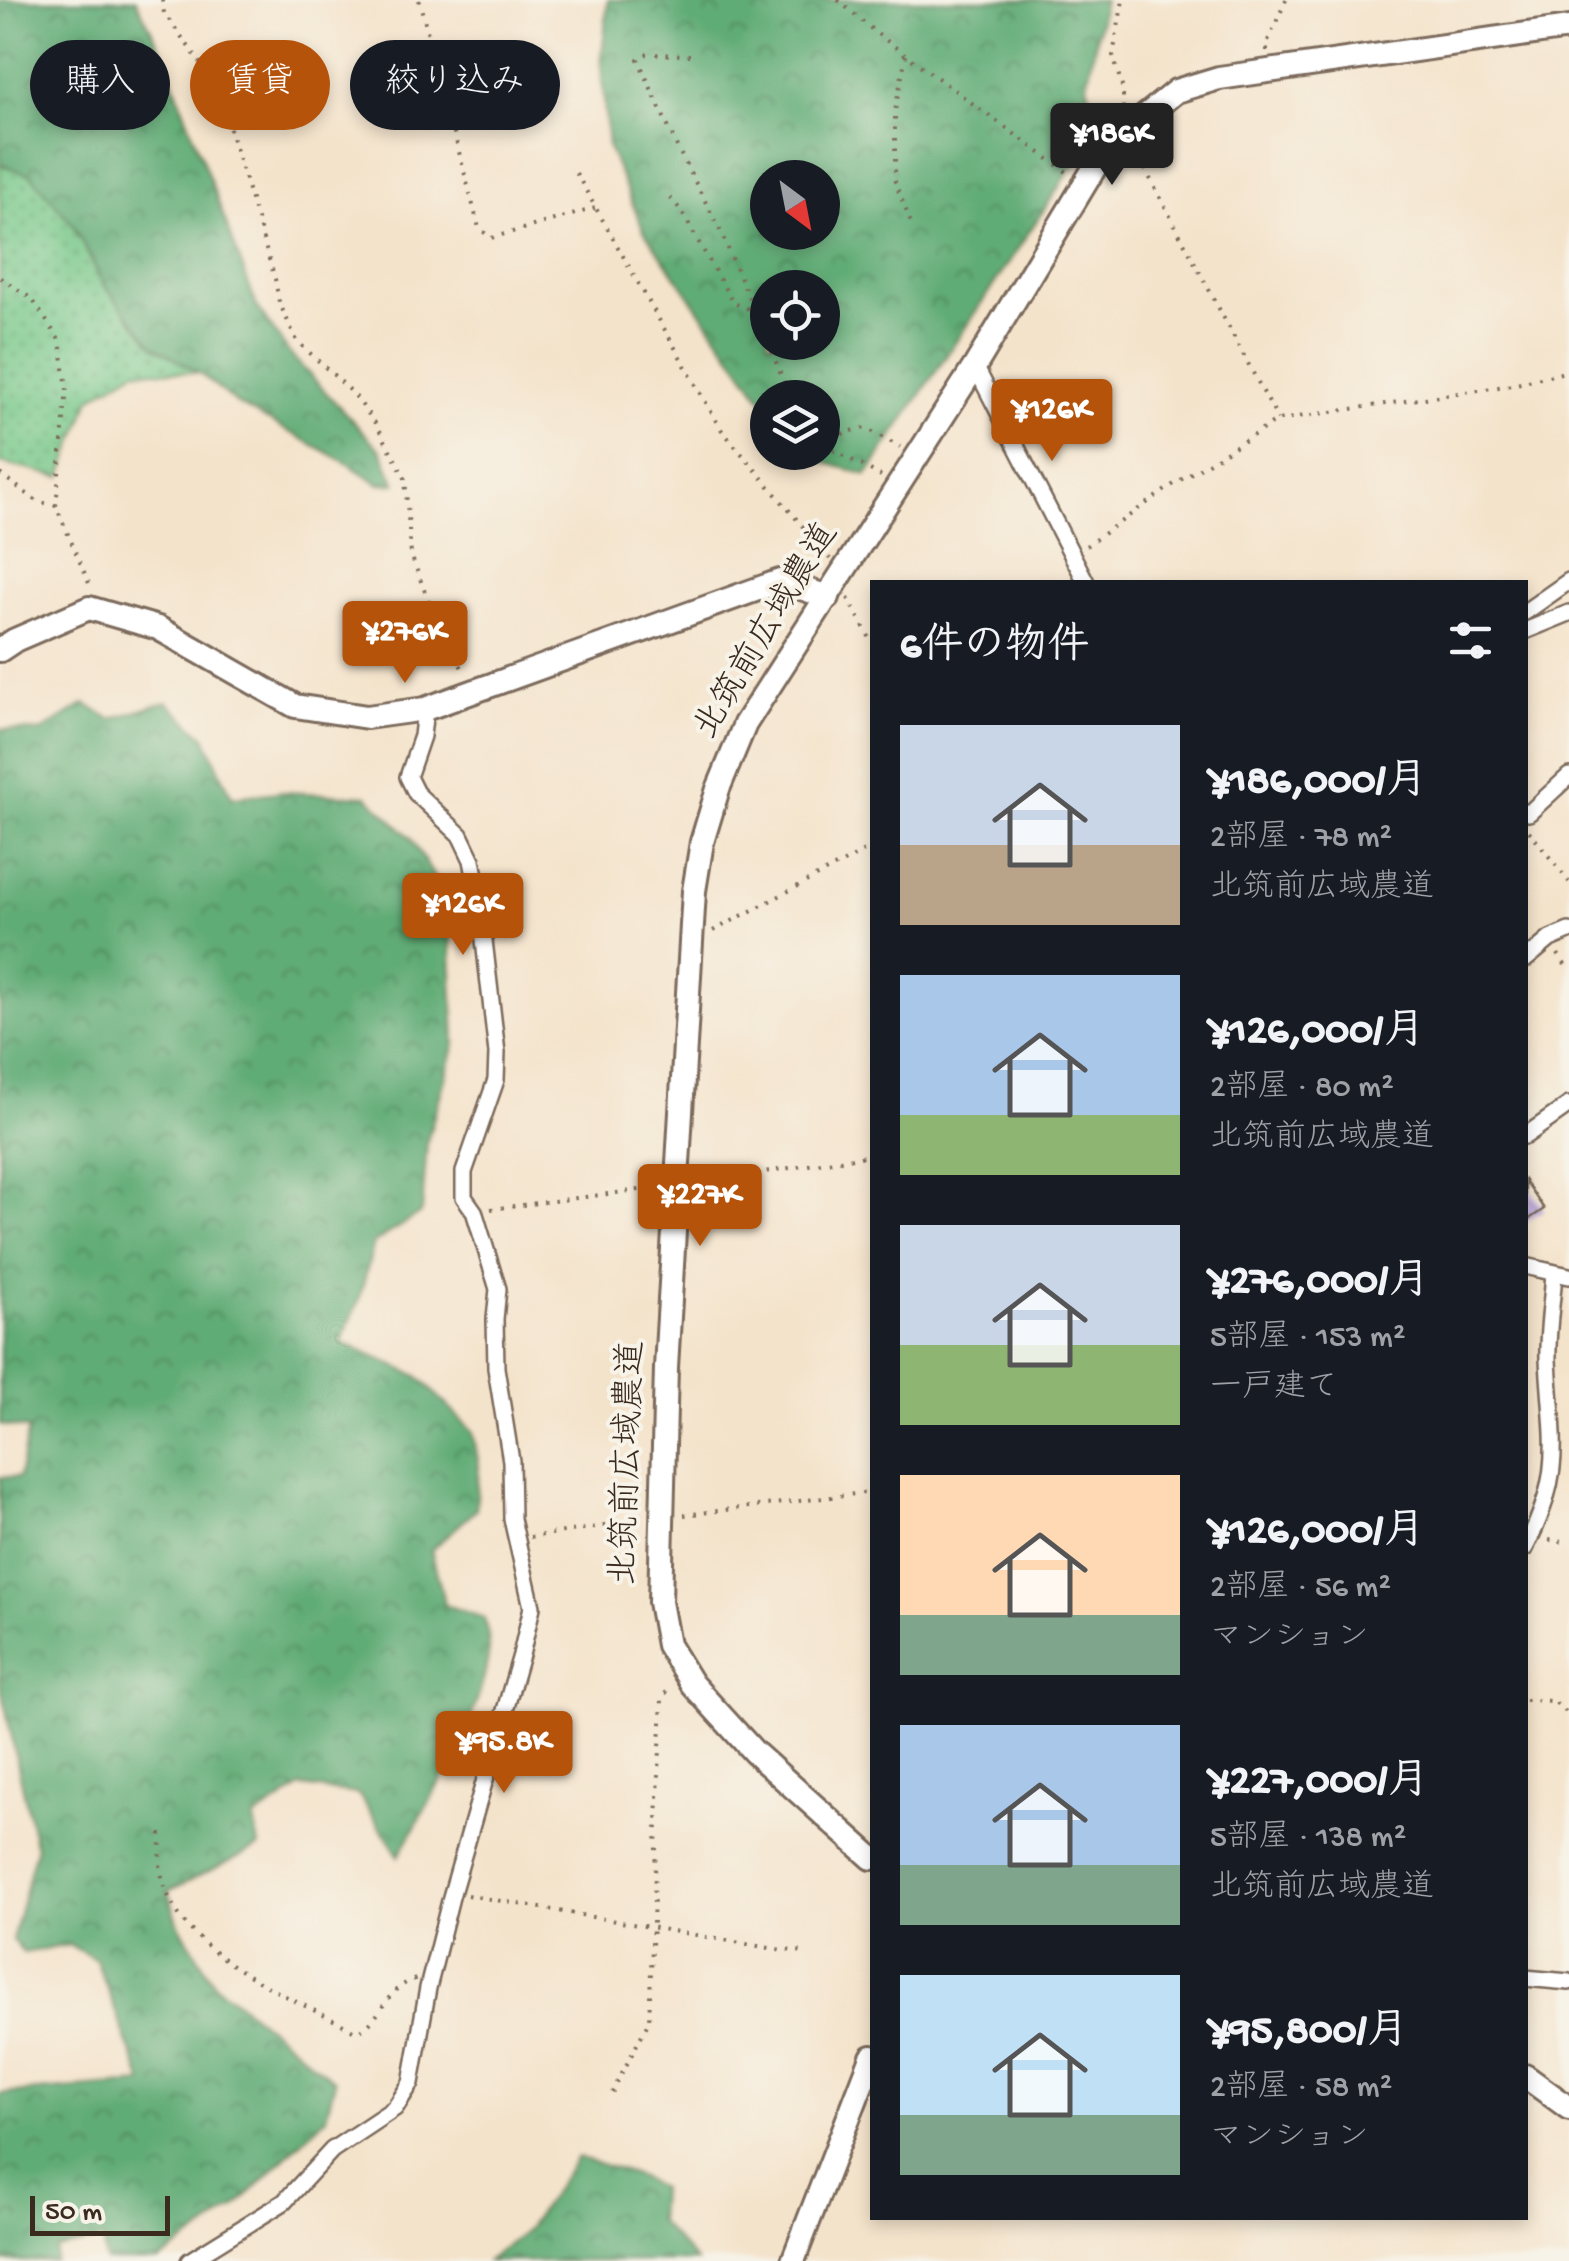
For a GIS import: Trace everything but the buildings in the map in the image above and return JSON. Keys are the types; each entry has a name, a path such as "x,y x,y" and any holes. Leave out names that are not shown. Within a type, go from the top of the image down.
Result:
{"street":[{"name":"北筑前広域農道","path":"870,1856 754,1752 692,1684 668,1645 660,1602 666,1368 690,944 702,842 718,789 745,724 975,366 1107,146 1124,130 1176,91 1219,78 1569,28"},
{"path":"975,366 1085,580"},
{"path":"0,650 89,608 158,628 295,706 367,718 425,710 780,582 835,584"},
{"path":"1528,610 1569,582"},
{"path":"1528,630 1569,614"},
{"path":"189,2261 284,2202 332,2150 395,2108 411,2084 430,1980 532,1607 512,1519 510,1460 496,1368 494,1319 498,1289 474,1211 464,1197 464,1172 496,1080 497,1053 472,860 460,834 416,793 408,778 422,736 425,710"},
{"path":"1528,812 1569,776"},
{"path":"1528,957 1550,939 1569,930"},
{"path":"1528,1134 1569,1105"},
{"path":"1528,1267 1561,1276 1548,1357 1556,1458 1541,1517 1528,1543"},
{"path":"1528,1978 1569,1982"},
{"path":"793,2261 870,2062"},
{"path":"1528,2078 1569,2108"}],"path":[{"path":"162,0 164,13 216,84 265,244 278,302 297,341 354,392 405,478 412,554 430,605 476,691"},
{"path":"419,0 480,228 491,238 596,208"},
{"path":"838,0 906,55 1084,184"},
{"path":"1124,0 1112,55 1123,90 1124,130 1278,420"},
{"path":"1268,71 1267,44 1286,0"},
{"path":"690,55 647,54 638,60 750,300"},
{"path":"906,55 894,110 896,182 913,228"},
{"path":"576,173 721,429 846,594 870,638"},
{"path":"670,198 733,303 750,309"},
{"path":"0,278 32,299 60,341 67,388 56,506 92,591 89,608"},
{"path":"1074,554 1174,484 1278,420 1512,385 1569,371"},
{"path":"840,435 866,428 916,459"},
{"path":"840,454 898,486"},
{"path":"0,474 38,501 56,506"},
{"path":"1528,829 1569,882"},
{"path":"690,944 870,848"},
{"path":"474,1211 678,1185 870,1154"},
{"path":"518,1539 870,1492"},
{"path":"1528,1543 1569,1543"},
{"path":"612,2092 649,2020 662,1698 684,1671"},
{"path":"1528,1700 1554,1701 1569,1716"},
{"path":"162,1833 160,1867 172,1902 197,1938 219,1958 355,2031 372,2023 390,1992 412,1979 430,1980"},
{"path":"453,1892 806,1952"}],"green space":[{"path":"0,0 136,0 156,40 30,40 30,130 170,130 170,73 257,307 290,354 382,452 396,484 379,484 239,405 199,373 154,346 104,285 73,225 31,175 0,164"},
{"path":"608,0 1104,0 1087,84 1099,127 867,475 840,467 840,380 750,382 644,231 608,147 601,65"},
{"path":"0,164 31,174 73,225 104,285 154,346 199,373 136,370 91,398 61,477 0,463"},
{"path":"167,702 205,737 232,797 280,792 367,796 410,837 449,902 455,1044 427,1141 422,1212 374,1243 359,1300 341,1342 418,1376 473,1432 479,1466 476,1510 431,1550 445,1605 484,1618 489,1649 466,1729 399,1856 358,1794 301,1787 254,1819 259,1847 168,1891 179,1925 214,1983 335,2081 326,2117 235,2208 159,2261 105,2261 103,2240 56,2249 55,2261 0,2261 0,2094 143,2083 96,1960 70,1945 23,1953 12,1940 36,1849 0,1683 0,1477 19,1477 28,1429 0,1425 0,729 40,732 85,704 111,719"},
{"path":"577,2157 632,2174 660,2188 658,2221 696,2261 487,2261 526,2231"}]}
